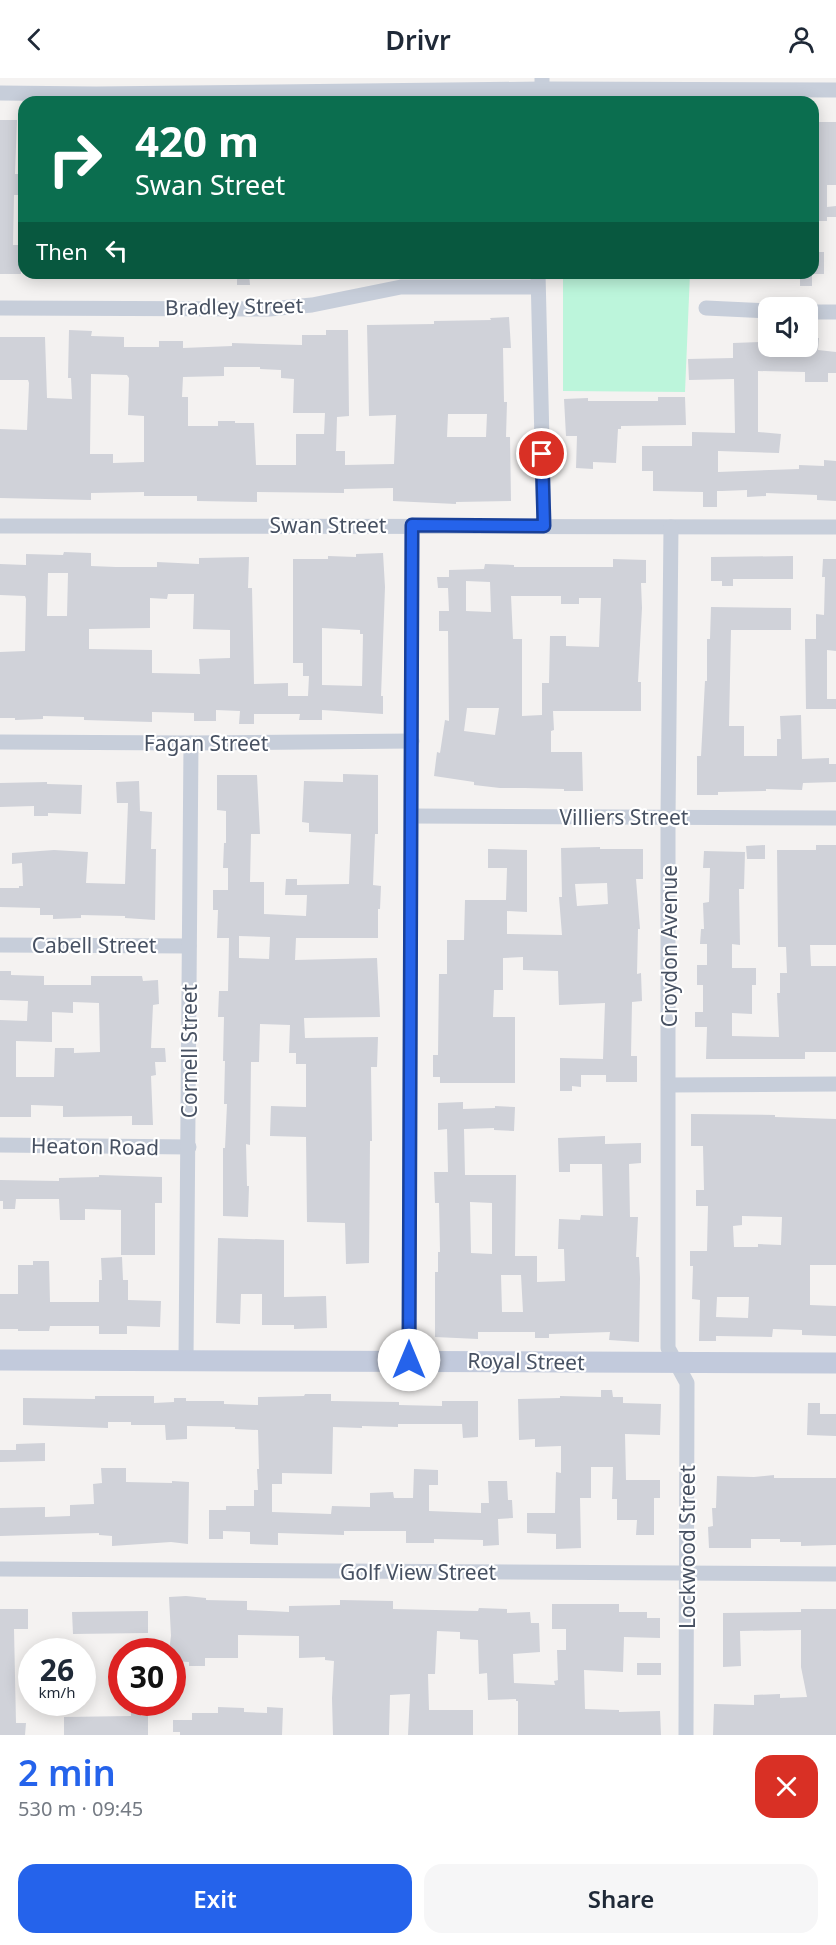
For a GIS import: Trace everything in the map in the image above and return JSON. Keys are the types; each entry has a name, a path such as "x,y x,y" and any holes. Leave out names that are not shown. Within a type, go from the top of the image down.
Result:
{"main road":[{"name":"Royal Street","path":"0,1360 836,1363"}],"street":[{"path":"0,93 97,86 836,90"},
{"path":"538,280 544,526"},
{"name":"Bradley Street","path":"0,308 269,309 312,305 401,287 538,280"},
{"path":"706,309 758,311"},
{"path":"818,312 836,312"},
{"path":"409,1360 412,525"},
{"name":"Swan Street","path":"0,526 836,527"},
{"name":"Croydon Avenue","path":"671,527 668,818 668,1348 676,1362"},
{"name":"Fagan Street","path":"0,742 412,741"},
{"name":"Cornell Street","path":"186,1360 192,743"},
{"name":"Villiers Street","path":"412,816 836,818"},
{"name":"Cabell Street","path":"0,945 189,946"},
{"path":"669,1085 836,1084"},
{"name":"Heaton Road","path":"0,1145 189,1147"},
{"name":"Lockwood Street","path":"676,1362 687,1383 686,1735"},
{"name":"Golf View Street","path":"0,1569 687,1575 836,1574"}],"green space":[{"path":"563,279 690,279 685,392 563,391"}],"building":[{"path":"0,120 17,120 15,174 18,174 18,195 14,195 13,245 18,245 18,274 0,274"},
{"path":"819,122 836,122 836,185 827,185 827,207 836,206 836,217 827,217 827,221 819,221"},
{"path":"819,252 824,252 824,274 819,274"},
{"path":"237,279 250,279 250,285 237,285"},
{"path":"800,279 812,279 812,286 800,286"},
{"path":"509,317 511,348 503,348 504,402 507,402 506,437 510,437 511,501 456,502 456,504 393,501 393,488 344,489 344,493 257,492 257,502 197,501 197,496 144,496 144,492 91,493 91,500 0,498 0,429 27,430 29,383 28,380 0,380 0,337 45,337 47,398 72,399 71,378 68,378 69,330 92,331 91,336 124,337 124,347 159,347 159,341 183,341 183,348 232,346 232,343 302,345 302,335 326,335 326,330 348,330 349,416 337,417 336,451 345,451 345,465 394,464 396,415 369,416 367,325 434,324 434,321 491,320 490,318","holes":["224,367 260,367 260,369 281,370 281,378 294,379 293,413 325,413 324,434 296,434 296,465 256,465 254,423 218,421 218,426 188,426 188,397 182,397 183,377 224,376","91,374 127,375 129,378 128,415 144,416 144,462 113,463 113,454 90,454","448,414 487,414 486,437 447,437"]},
{"path":"758,342 758,357 818,357 818,350 836,352 836,373 828,373 828,382 805,382 805,372 758,371 758,432 781,434 779,453 718,451 718,472 799,469 799,465 824,466 824,460 836,461 836,501 817,500 817,495 766,493 766,496 747,497 747,490 717,491 717,507 703,507 703,492 653,491 653,471 642,471 642,446 692,446 692,432 735,433 734,379 689,380 688,359 733,358 733,343"},
{"path":"658,397 685,397 686,425 621,426 621,429 618,429 616,463 593,462 593,469 576,468 577,436 566,436 564,399 658,401"},
{"path":"64,552 91,553 91,566 116,567 157,567 157,562 199,564 199,558 249,557 248,588 252,588 254,684 288,683 288,696 308,696 309,676 303,676 303,663 293,663 293,559 328,559 328,556 356,557 356,554 383,553 385,587 381,696 383,696 383,714 322,710 322,720 299,720 300,714 254,714 254,724 239,724 240,711 216,710 216,721 194,721 194,713 152,712 152,722 84,720 84,717 43,716 43,719 15,720 15,718 0,718 0,652 25,651 26,599 25,596 0,595 0,564 26,565 26,554 63,555","holes":["48,573 68,573 67,616 47,616","168,594 194,594 193,629 230,630 230,658 199,659 200,674 152,673 152,650 89,649 89,629 150,628 150,598 167,599","322,628 360,630 360,634 363,634 362,686 322,685"]},
{"path":"793,556 793,579 733,579 733,586 722,586 722,581 711,581 711,557"},
{"path":"613,559 646,560 646,583 641,583 638,682 641,682 641,711 553,711 554,730 551,731 551,752 582,752 583,791 500,788 434,776 445,720 449,721 448,631 439,631 439,611 449,611 448,588 438,588 437,577 449,577 449,570 484,569 485,564 514,565 514,567 613,567","holes":["466,581 490,582 491,612 466,611","511,596 561,596 561,604 579,604 579,598 601,598 599,647 566,646 566,636 550,636 549,683 542,683 542,715 522,716 522,639 513,639","467,708 499,708 495,735 464,731"]},
{"path":"823,559 836,559 836,651 827,650 827,699 836,699 836,709 806,709 805,639 816,639 816,614 824,615"},
{"path":"711,607 791,608 791,630 731,630 729,726 744,726 744,756 777,756 777,739 781,739 780,716 801,715 802,759 829,758 829,764 836,764 836,782 803,783 802,790 766,789 766,791 697,795 697,756 701,756 705,681 707,681 707,639 710,639"},
{"path":"343,774 378,775 378,834 375,834 373,885 381,886 378,938 296,938 295,960 377,958 380,1017 304,1018 305,1038 378,1037 377,1067 371,1067 369,1263 346,1264 345,1223 307,1222 306,1137 270,1136 271,1106 306,1107 306,1064 296,1064 296,1053 289,1053 290,1025 260,1024 259,1062 251,1062 250,1145 246,1144 247,1186 249,1186 248,1217 223,1216 223,1148 225,1148 227,1104 224,1104 224,1017 218,1017 219,991 228,991 229,938 217,938 218,910 213,910 213,890 228,890 228,868 223,868 226,811 217,810 217,775 257,775 260,834 251,834 250,882 264,882 264,914 306,916 307,895 285,895 286,879 297,879 297,885 349,884 351,834 309,832 309,823 302,822 304,781 343,782","holes":["239,936 270,937 269,959 239,958"]},
{"path":"139,781 140,811 152,812 151,849 156,849 155,920 125,918 125,916 81,915 81,918 53,919 53,915 40,915 40,908 0,907 0,888 23,886 22,863 12,864 12,853 54,850 88,852 86,883 125,884 128,803 117,803 116,782"},
{"path":"47,782 47,784 82,785 81,814 48,813 48,816 34,816 34,806 0,807 0,783"},
{"path":"765,845 765,859 747,859 746,846"},
{"path":"816,845 836,845 836,945 810,945 811,966 836,966 836,1052 805,1052 805,1059 706,1059 707,1027 695,1027 695,1012 703,1012 703,985 697,985 697,965 707,965 707,944 700,944 701,929 704,929 703,903 709,902 710,868 703,868 704,851 745,852 744,889 739,889 740,945 732,944 732,968 756,968 756,985 752,985 752,1014 732,1013 732,1036 779,1037 777,993 780,993 780,973 787,973 786,947 778,947 777,850 816,850"},
{"path":"561,848 643,849 643,879 636,879 640,929 638,929 637,974 641,973 642,1001 632,1002 631,1056 637,1056 637,1082 606,1082 606,1075 581,1075 581,1087 572,1086 572,1091 560,1091 560,1058 603,1059 605,1003 559,1005 558,971 523,970 523,957 503,958 503,990 494,990 493,1017 515,1017 515,1083 440,1083 440,1077 433,1077 433,1055 438,1055 439,974 447,974 447,940 464,940 465,900 506,900 507,868 488,868 488,849 527,850 527,912 507,911 507,934 562,935 559,897 562,897","holes":["607,883 608,904 577,906 575,884"]},
{"path":"0,971 11,971 11,975 44,976 44,985 91,985 91,976 142,976 143,981 158,980 159,1004 153,1005 151,1048 165,1048 166,1062 155,1062 156,1075 151,1076 153,1125 132,1125 132,1116 63,1117 63,1106 31,1105 31,1117 0,1117 0,1020 27,1021 28,1001 0,1000","holes":["73,1002 99,1003 100,1052 74,1053 74,1048 55,1048 54,1077 16,1077 16,1041 52,1042 52,1012 73,1013"]},
{"path":"463,1102 463,1109 515,1107 514,1131 494,1130 494,1128 464,1129 465,1175 516,1175 515,1256 537,1256 537,1282 565,1281 564,1249 558,1249 559,1219 580,1220 581,1215 603,1216 602,1164 570,1164 570,1172 559,1172 558,1138 605,1136 605,1144 641,1143 641,1163 629,1164 630,1217 638,1217 636,1257 639,1257 640,1278 639,1342 609,1340 610,1332 549,1334 549,1338 535,1338 535,1332 478,1332 478,1339 435,1337 435,1272 438,1272 438,1252 440,1252 439,1203 435,1203 434,1172 448,1172 447,1129 438,1130 438,1103","holes":["470,1202 492,1203 492,1254 471,1253","501,1275 521,1275 523,1312 502,1312"]},
{"path":"691,1114 775,1115 775,1117 836,1119 836,1265 810,1265 810,1305 836,1306 836,1336 802,1335 802,1330 773,1329 772,1337 716,1336 716,1341 699,1341 700,1300 692,1299 693,1266 690,1266 690,1251 707,1251 708,1206 696,1206 696,1190 704,1190 703,1146 691,1146","holes":["742,1216 782,1217 781,1245 758,1244 758,1247 734,1247 733,1226 742,1225","717,1297 749,1297 748,1318 716,1317"]},
{"path":"99,1175 162,1177 162,1203 155,1203 155,1255 121,1255 121,1210 85,1209 85,1220 60,1220 59,1199 16,1199 15,1209 3,1209 3,1201 0,1201 0,1180 59,1181 59,1178 99,1177"},
{"path":"218,1238 284,1240 284,1297 326,1296 327,1328 294,1329 294,1325 262,1325 262,1294 241,1294 240,1324 216,1323"},
{"path":"122,1257 123,1280 128,1280 128,1300 161,1301 160,1327 127,1326 127,1334 99,1334 99,1326 50,1326 49,1331 0,1329 0,1294 18,1294 18,1265 33,1265 33,1261 49,1261 50,1302 99,1302 99,1280 102,1280 101,1258"},
{"path":"601,1390 612,1390 613,1397 623,1397 623,1403 661,1404 660,1435 625,1434 626,1480 660,1480 660,1498 654,1498 654,1535 636,1535 637,1520 617,1520 617,1499 612,1499 613,1467 591,1467 591,1498 580,1498 581,1548 556,1549 556,1534 527,1533 527,1513 555,1513 556,1472 561,1473 561,1446 535,1447 535,1439 519,1440 518,1399 560,1398 560,1396 601,1397"},
{"path":"305,1394 331,1394 331,1401 399,1402 399,1405 442,1406 442,1401 478,1401 478,1437 463,1438 462,1424 333,1427 332,1474 282,1473 282,1484 272,1484 272,1512 331,1514 332,1506 370,1507 370,1493 393,1492 394,1498 413,1498 414,1469 438,1470 438,1485 429,1485 429,1511 481,1513 481,1503 489,1503 488,1481 507,1481 508,1500 512,1500 513,1518 498,1519 499,1545 483,1546 483,1540 434,1539 434,1543 406,1543 406,1531 344,1531 344,1535 278,1533 278,1545 250,1544 250,1532 223,1531 223,1539 209,1539 209,1510 226,1510 226,1506 254,1506 254,1490 258,1490 258,1430 187,1426 187,1439 166,1440 165,1425 108,1422 108,1428 23,1425 23,1398 95,1399 95,1396 154,1396 154,1403 174,1402 174,1398 186,1398 186,1401 224,1401 224,1404 258,1405 258,1397 304,1396"},
{"path":"808,1403 820,1403 820,1414 836,1414 836,1436 807,1435"},
{"path":"45,1443 45,1461 0,1462 0,1450 16,1450 16,1444"},
{"path":"101,1468 126,1468 126,1482 189,1482 188,1544 171,1542 112,1546 112,1536 99,1535 99,1533 0,1536 0,1508 45,1507 45,1517 70,1516 70,1505 94,1504 93,1484 102,1483"},
{"path":"774,1475 774,1478 836,1478 836,1545 801,1546 801,1542 780,1542 780,1539 751,1539 751,1548 709,1548 708,1527 713,1526 712,1508 716,1508 717,1476"},
{"path":"186,1596 206,1598 206,1600 247,1601 247,1610 289,1612 289,1606 340,1605 340,1600 393,1601 393,1609 478,1611 479,1608 507,1609 507,1613 530,1612 531,1623 539,1623 540,1652 513,1654 514,1683 555,1685 554,1681 558,1680 557,1650 566,1650 566,1629 552,1629 552,1604 619,1604 619,1612 647,1612 647,1618 660,1618 660,1638 624,1637 623,1672 584,1670 585,1709 619,1710 619,1712 660,1711 661,1735 518,1735 518,1701 516,1699 488,1700 487,1673 479,1674 478,1640 460,1639 460,1632 437,1631 435,1674 428,1674 429,1710 473,1710 473,1735 408,1735 410,1694 390,1695 389,1735 333,1735 334,1661 325,1660 325,1657 299,1658 299,1636 238,1635 238,1658 205,1658 205,1666 189,1666 189,1662 186,1662 186,1638 171,1638 169,1597"},
{"path":"0,1609 28,1609 28,1629 14,1629 16,1723 26,1723 25,1735 0,1735"},
{"path":"801,1609 836,1609 836,1735 713,1735 714,1704 754,1705 754,1695 780,1694 780,1698 807,1697 801,1667 801,1630 740,1631 741,1666 723,1667 723,1613 801,1612"},
{"path":"148,1611 148,1633 73,1634 72,1612"},
{"path":"637,1663 661,1663 661,1675 637,1675"},
{"path":"218,1707 244,1708 244,1712 267,1713 267,1707 283,1708 282,1735 180,1735 180,1732 173,1732 173,1720 192,1720 192,1713 218,1713"},
{"path":"148,1716 148,1735 64,1735 64,1717"}],"route":[{"path":"409,1360 412,525 544,526 542,454"}]}
